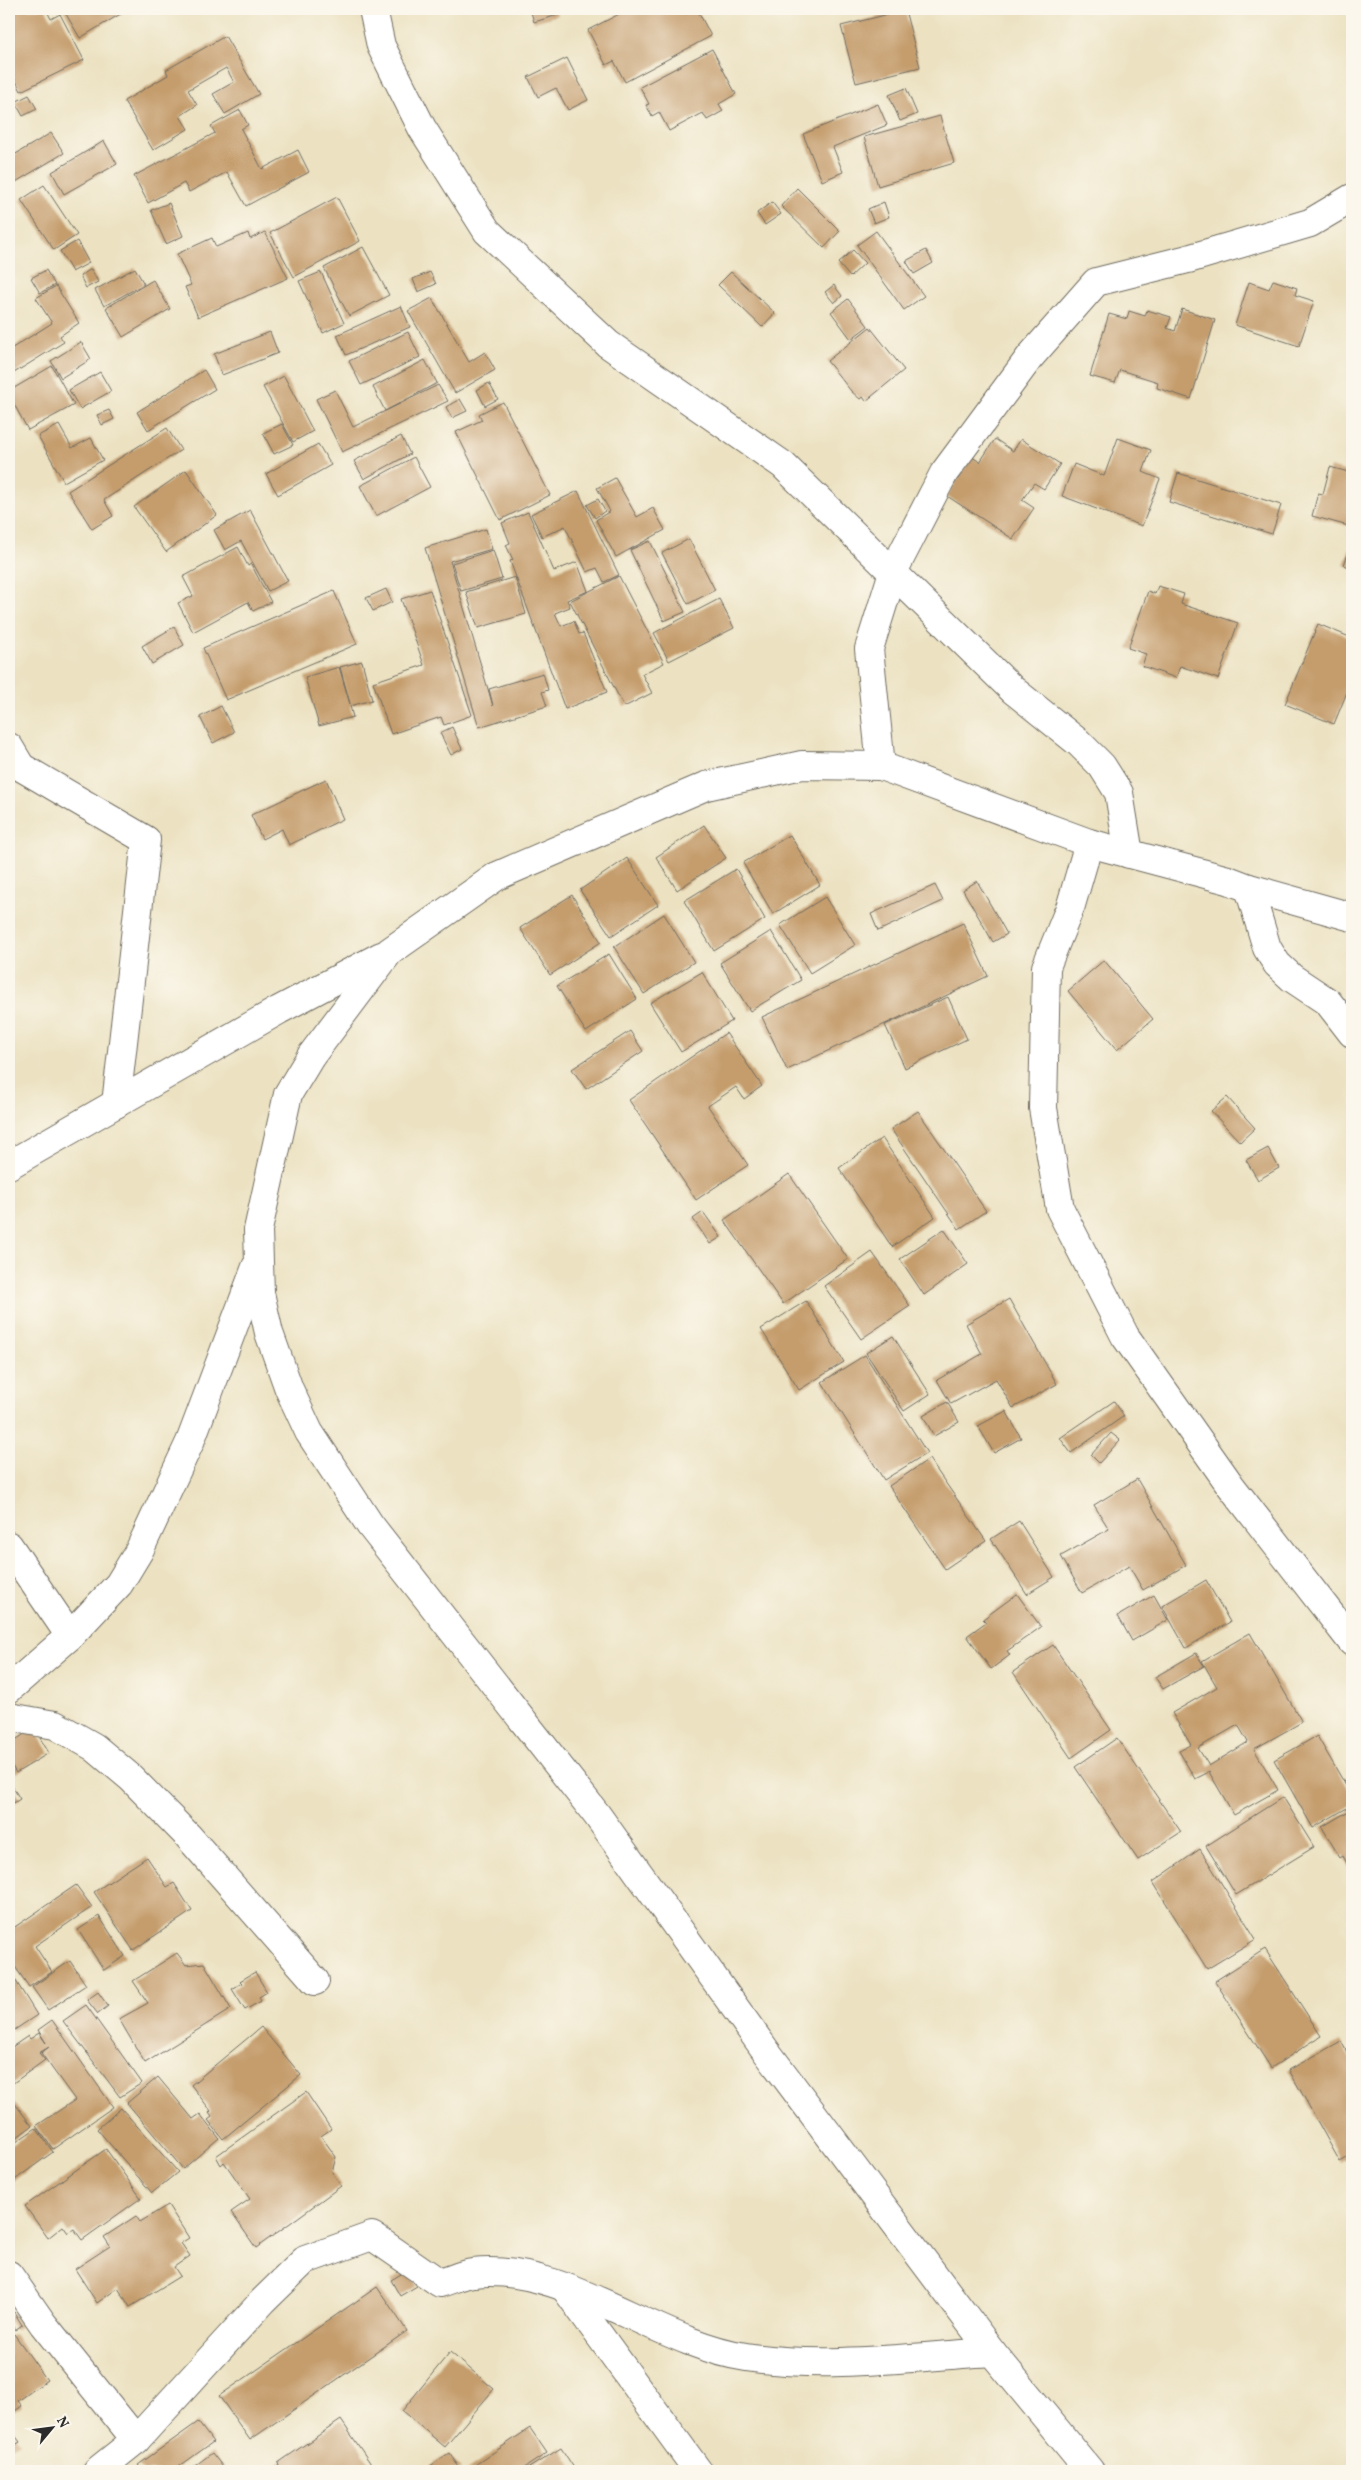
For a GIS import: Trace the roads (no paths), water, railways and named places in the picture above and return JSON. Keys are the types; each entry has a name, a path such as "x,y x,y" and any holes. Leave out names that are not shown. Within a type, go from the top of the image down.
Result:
{"street":[{"path":"373,9 381,46 422,128 487,231 608,344 783,465 1013,690 1079,743 1102,766 1119,793 1129,854"},
{"path":"881,766 869,649 893,572 944,473 1030,356 1096,282 1188,259 1310,223 1352,198"},
{"path":"9,747 21,767 146,840 116,1104"},
{"path":"9,1165 278,1010 389,952 497,876 706,786 802,765 881,766 1089,843 1228,880 1352,918"},
{"path":"1089,843 1071,905 1046,967 1043,1108 1060,1209 1125,1336 1231,1486 1352,1642"},
{"path":"1249,888 1267,948 1277,964 1292,978 1328,1002 1352,1034"},
{"path":"389,952 311,1056 288,1094 258,1230 260,1293 269,1333 289,1389 309,1432 370,1525 597,1814 766,2051 992,2352 1090,2471"},
{"path":"9,1689 70,1636 120,1584 140,1551 190,1442 259,1261"},
{"path":"9,1546 70,1636"},
{"path":"9,1717 55,1725 94,1747 131,1778 188,1836 315,1981"},
{"path":"97,2471 136,2440 263,2301 305,2260 372,2236 440,2283 472,2273 508,2274 535,2278 564,2287 702,2347 745,2357 798,2362 992,2352"},
{"path":"9,2275 43,2324 136,2440"},
{"path":"564,2287 698,2471"}]}
